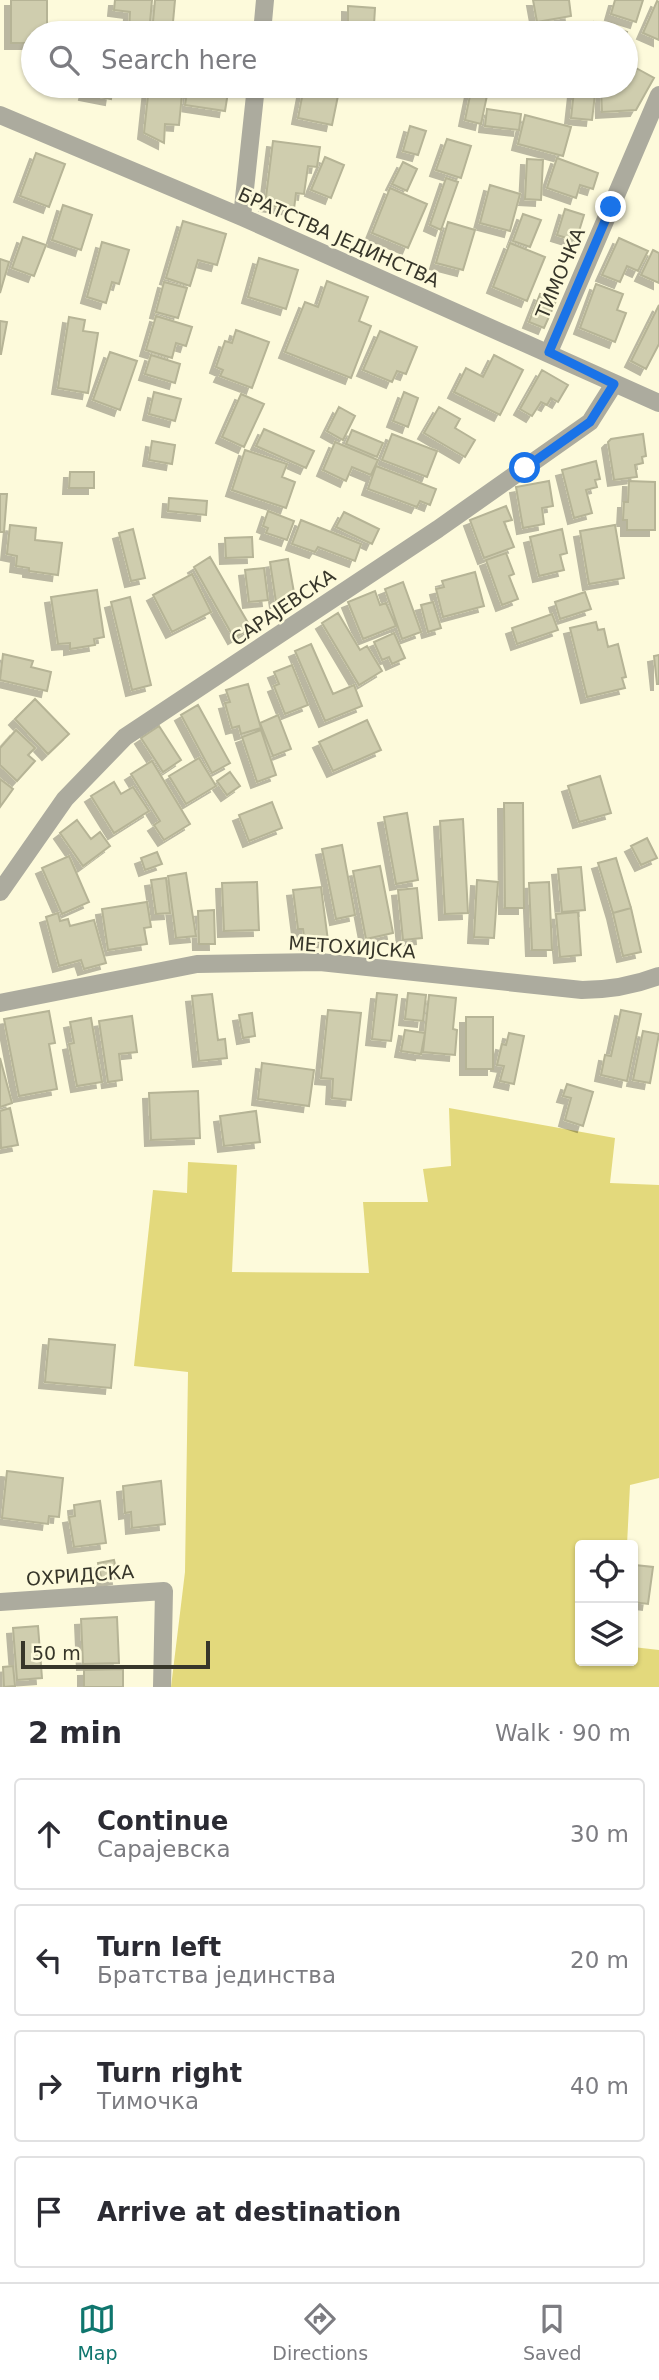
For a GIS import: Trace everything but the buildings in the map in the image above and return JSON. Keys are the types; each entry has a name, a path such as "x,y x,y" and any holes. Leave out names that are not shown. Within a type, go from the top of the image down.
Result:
{"street":[{"path":"263,21 265,0"},
{"name":"ТИМОЧКА","path":"549,352 659,95"},
{"path":"242,217 255,98"},
{"name":"БРАТСТВА ЈЕДИНСТВА","path":"0,115 242,217 659,403"},
{"name":"САРАЈЕВСКА","path":"0,892 65,799 125,737 438,529 590,422 614,384"},
{"name":"МЕТОХИЈСКА","path":"0,1003 197,964 320,961 582,990 631,986 659,976"},
{"name":"ОХРИДСКА","path":"0,1602 164,1591 162,1687"}],"shaded area":[{"path":"449,1108 615,1138 610,1183 659,1185 659,1478 630,1485 627,1540 575,1540 575,1666 638,1666 638,1648 659,1650 659,1687 171,1687 185,1572 188,1372 134,1366 153,1190 187,1193 188,1162 237,1165 232,1272 369,1273 363,1202 428,1202 423,1169 451,1166"}],"route":[{"path":"525,468 590,422 614,384 549,352 611,207"}]}
